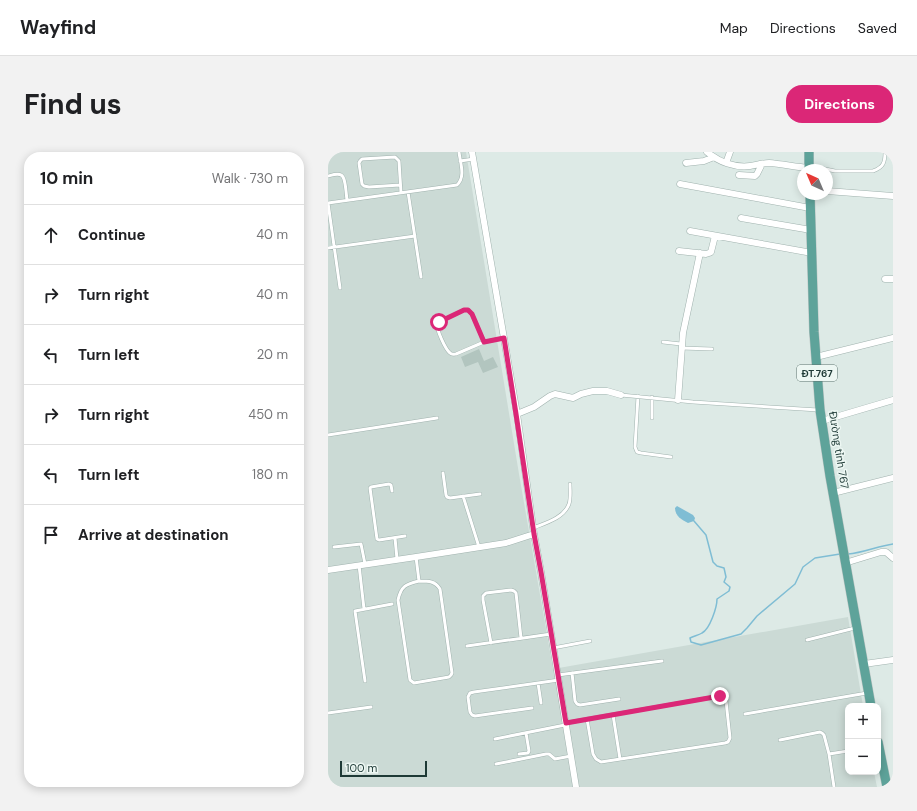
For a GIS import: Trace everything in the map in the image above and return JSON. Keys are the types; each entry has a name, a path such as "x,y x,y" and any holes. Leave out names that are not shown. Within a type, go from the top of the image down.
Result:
{"main road":[{"path":"809,152 809,164"},
{"name":"Đường tỉnh 767","path":"810,200 814,332 820,410 830,476 871,703"},
{"path":"881,758 887,787"}],"street":[{"path":"707,152 714,157 732,165 750,166 768,163 797,167"},
{"path":"726,163 730,152"},
{"path":"473,155 504,338 533,531 554,648 576,787"},
{"path":"686,162 704,161 714,157"},
{"path":"739,175 755,176 762,164"},
{"path":"680,184 810,208"},
{"path":"833,191 893,196"},
{"path":"741,218 811,230"},
{"path":"690,231 812,253"},
{"path":"679,251 709,253 711,252 715,236"},
{"path":"678,400 682,333 700,253"},
{"path":"885,279 893,279"},
{"path":"816,356 893,338"},
{"path":"516,414 534,407 555,394 573,398 580,394 593,391 607,391 621,395"},
{"path":"822,421 893,400"},
{"path":"833,493 893,478"},
{"path":"328,570 506,543 533,531"},
{"path":"844,557 886,552 893,558"},
{"path":"864,664 893,660"}],"lane":[{"path":"340,288 328,203 457,185 461,181 462,176 459,152"},
{"path":"833,171 878,169 884,162 884,152"},
{"path":"460,161 473,155"},
{"path":"400,185 364,186 362,184 360,161 362,159 395,156 399,161 401,193"},
{"path":"328,176 340,174 342,176 344,179 347,200"},
{"path":"408,192 421,277"},
{"path":"328,248 415,236"},
{"path":"484,342 472,314 468,310 464,310 441,321 437,325 437,329 447,350 450,353 456,354 484,342 504,338"},
{"path":"663,342 681,346 712,349"},
{"path":"621,395 820,410"},
{"path":"638,396 635,447 637,452 671,457"},
{"path":"652,397 652,418"},
{"path":"328,435 437,418"},
{"path":"443,473 447,498 480,494"},
{"path":"392,491 391,484 371,487 369,490 377,539 379,540 405,536"},
{"path":"533,531 564,514 570,503 570,484"},
{"path":"463,496 479,547"},
{"path":"395,538 397,560"},
{"path":"334,547 361,544 364,609"},
{"path":"416,557 419,581"},
{"path":"426,580 434,582 440,589 452,673 449,677 414,683 410,680 398,600 400,592 405,585 419,581 426,580"},
{"path":"491,643 483,600 483,596 486,593 511,590 516,593 521,638"},
{"path":"365,681 354,612 356,610 392,604"},
{"path":"807,640 857,627"},
{"path":"467,646 551,634"},
{"path":"554,648 590,641"},
{"path":"532,708 475,716 470,712 468,697 470,693 474,692 538,683 572,673 662,661"},
{"path":"572,673 575,701 577,704 580,705 619,699"},
{"path":"538,683 541,703"},
{"path":"745,714 869,693"},
{"path":"495,739 587,719 720,696 724,698 726,702 730,738 728,742 601,762 596,759 593,754 587,719"},
{"path":"328,713 371,707"},
{"path":"613,715 620,759"},
{"path":"780,740 820,732 822,733 824,735 829,754 834,787"},
{"path":"519,754 528,753 529,751 526,733"},
{"path":"829,754 845,751"},
{"path":"496,764 546,754 549,754 555,759 571,756"}],"shaded area":[{"path":"328,152 466,152 553,669 848,617 862,703 845,703 845,775 875,775 877,787 328,787"}],"water":[{"path":"677,506 693,515 695,518 694,521 688,523 683,521 675,511"}],"building":[{"path":"479,349 484,361 493,357 498,367 483,373 478,362 465,367 461,357"}],"waterway":[{"path":"694,521 706,535 713,562 717,566 724,568 726,577 724,582 730,587 729,591 717,599 712,618 705,631 690,638 691,642 701,645 741,634 757,616 795,584 803,567 815,558 840,554"},
{"path":"848,554 893,544"}],"route":[{"path":"439,322 464,310 468,310 471,312 484,342 504,338 533,528 566,723 720,696"}]}
